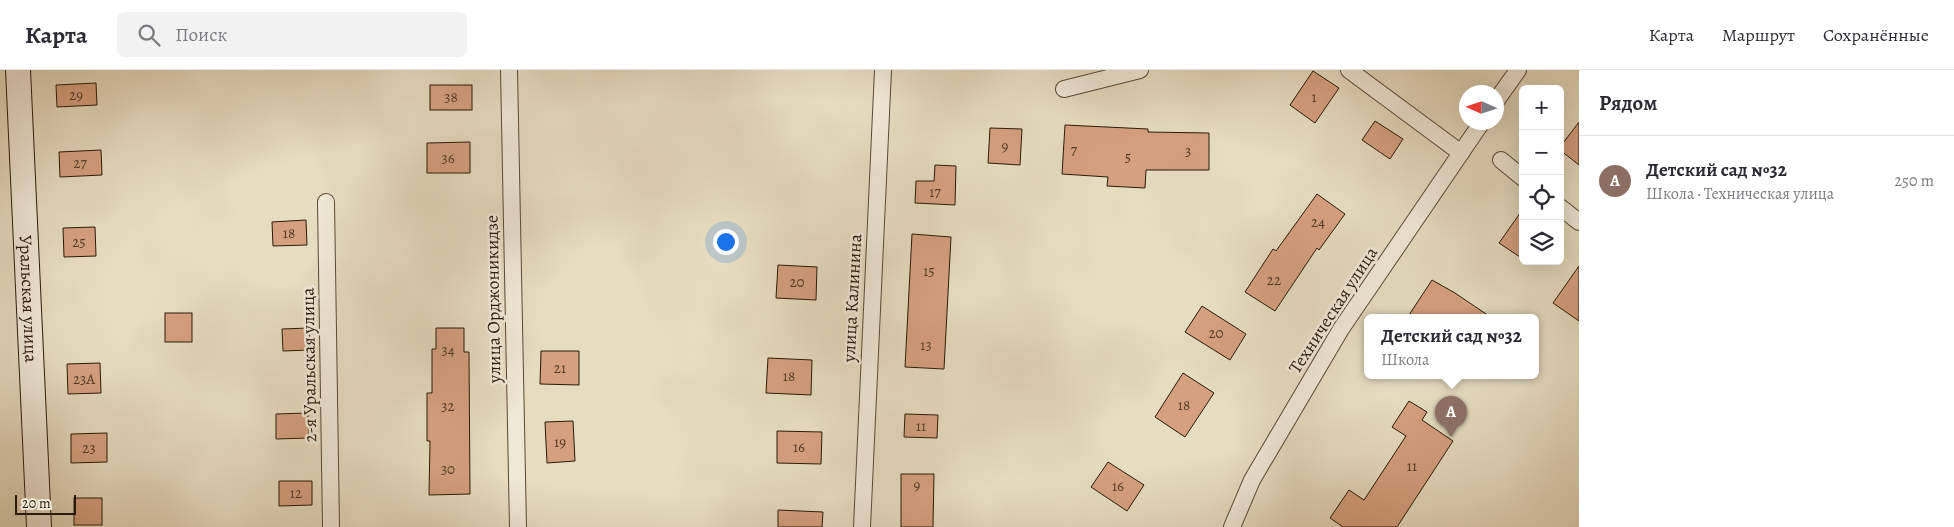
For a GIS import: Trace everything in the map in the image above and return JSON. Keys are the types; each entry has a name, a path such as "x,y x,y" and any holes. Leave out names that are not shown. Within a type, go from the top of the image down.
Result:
{"main road":[{"name":"Уральская улица","path":"18,70 39,527"}],"street":[{"name":"улица Орджоникидзе","path":"509,70 518,527"},
{"name":"улица Калинина","path":"862,527 883,70"},
{"path":"1064,89 1140,70"},
{"path":"1349,70 1461,153"},
{"path":"1504,90 1518,70"},
{"name":"Техническая улица","path":"1232,527 1252,480 1341,329 1477,130"},
{"path":"1501,160 1519,175"},
{"name":"2-я Уральская улица","path":"326,202 331,527"},
{"path":"1564,210 1579,222"}],"building":[{"path":"1313,71 1339,88 1315,123 1290,105"},
{"path":"96,83 97,105 57,107 56,85"},
{"path":"430,85 472,85 472,110 430,110"},
{"path":"1375,121 1403,139 1390,159 1362,140"},
{"path":"1579,122 1579,165 1564,153 1564,142"},
{"path":"1065,125 1148,129 1148,132 1209,133 1209,170 1146,170 1145,188 1107,186 1108,177 1062,174"},
{"path":"990,128 1022,129 1020,165 988,163"},
{"path":"470,142 470,173 427,173 427,143"},
{"path":"101,150 102,175 60,177 59,152"},
{"path":"935,165 956,166 955,205 915,203 916,181 934,181"},
{"path":"1317,194 1345,214 1319,250 1317,248 1275,311 1245,292 1273,249 1276,251"},
{"path":"1519,215 1519,256 1499,243"},
{"path":"306,220 307,245 273,246 272,222"},
{"path":"95,227 96,256 64,257 63,228"},
{"path":"912,234 951,237 944,369 905,367"},
{"path":"778,265 817,267 816,300 776,298"},
{"path":"1579,266 1579,321 1553,303"},
{"path":"1432,280 1486,314 1410,314"},
{"path":"1202,306 1246,334 1230,360 1185,332"},
{"path":"165,313 192,313 192,342 165,342"},
{"path":"309,328 310,350 283,351 282,329"},
{"path":"436,328 464,328 464,352 469,352 470,494 429,495 430,441 427,441 427,393 432,393 432,349 436,349"},
{"path":"541,351 579,351 579,385 540,384"},
{"path":"768,358 812,360 811,395 766,393"},
{"path":"100,363 101,393 68,394 67,364"},
{"path":"1183,373 1214,393 1185,437 1155,417"},
{"path":"1409,401 1427,412 1422,420 1453,441 1397,527 1343,527 1330,518 1349,490 1364,500 1406,436 1392,427"},
{"path":"308,413 309,438 276,439 276,414"},
{"path":"905,414 938,415 937,438 904,437"},
{"path":"573,421 575,461 547,463 545,422"},
{"path":"777,431 822,432 821,464 777,463"},
{"path":"107,433 107,462 71,463 71,434"},
{"path":"1108,462 1144,485 1127,511 1091,487"},
{"path":"901,474 934,474 933,527 901,527"},
{"path":"279,481 312,481 312,505 279,506"},
{"path":"74,498 102,498 102,525 74,525"},
{"path":"778,510 823,512 822,527 778,527"}],"place":[{"name":"Детский сад №32","path":"1451,437"}]}
